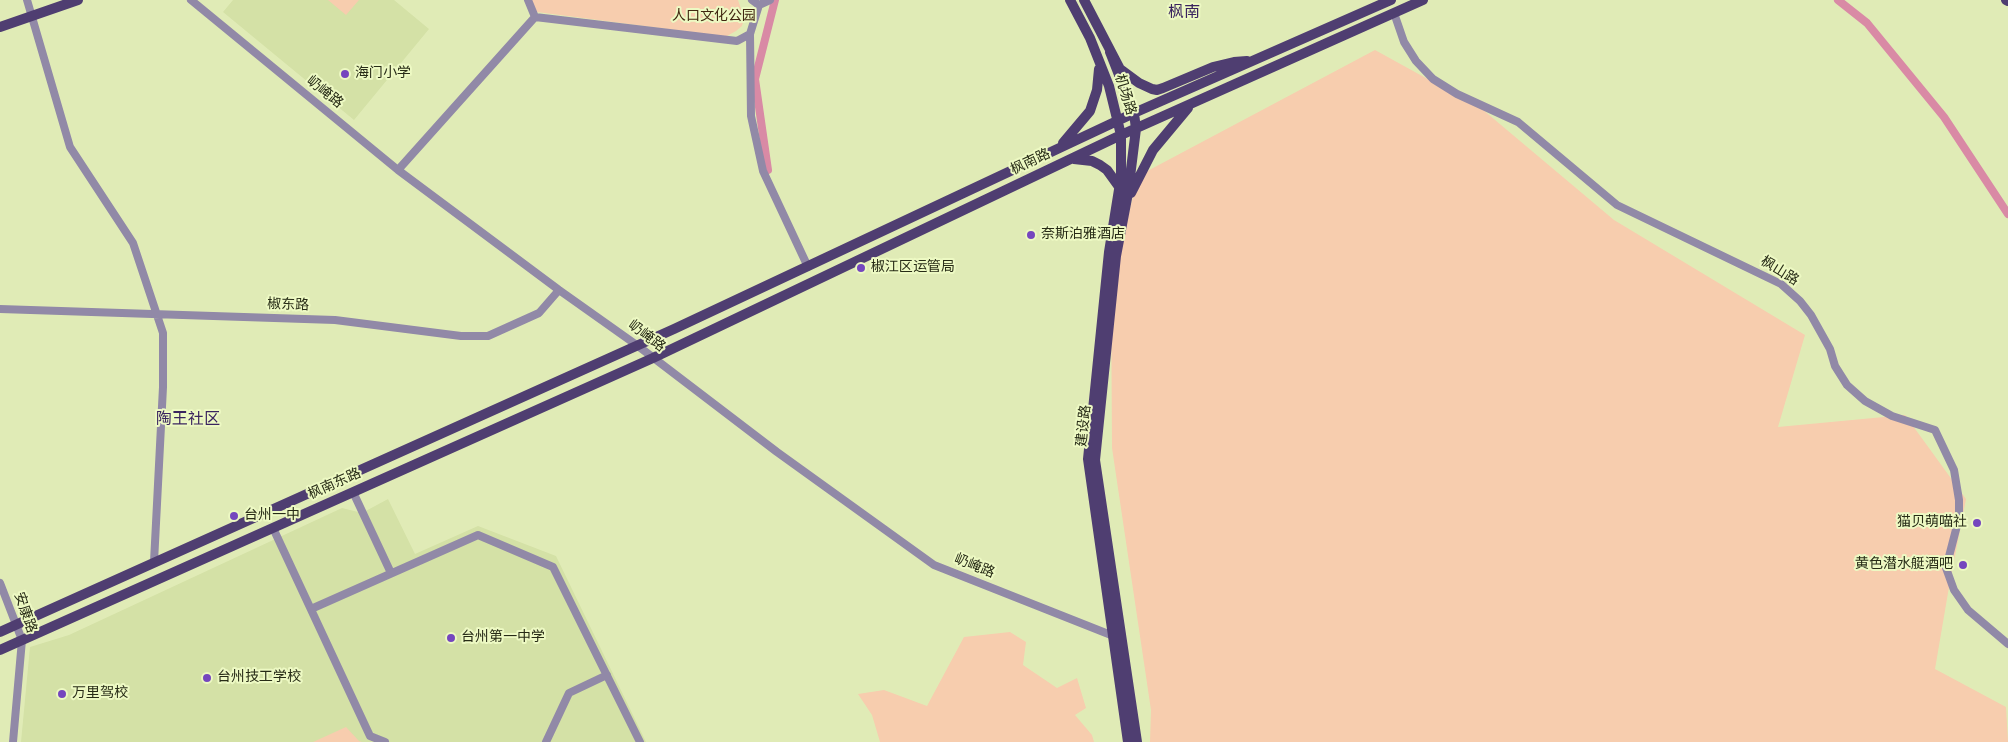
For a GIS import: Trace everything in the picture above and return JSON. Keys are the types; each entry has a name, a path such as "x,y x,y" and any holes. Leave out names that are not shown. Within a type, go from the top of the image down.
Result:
{"main road":[{"path":"0,26 78,0"},
{"name":"机场路","path":"1070,0 1090,38 1119,120 1121,135"},
{"path":"1084,0 1120,69 1139,83 1157,90 1213,67 1255,60"},
{"name":"枫南路","path":"0,632 638,346 1134,113 1391,0"},
{"name":"枫南路","path":"653,358 1121,135 1423,0"},
{"name":"机场路","path":"1110,52 1134,113"},
{"path":"1058,149 1090,111 1097,90 1099,63"},
{"path":"1127,200 1153,150 1192,104"},
{"name":"建设路","path":"1128,742 1095,460 1116,256 1127,200 1136,129 1134,113"},
{"name":"建设路","path":"1121,135 1120,188 1109,252 1088,459 1116,637 1137,742"},
{"path":"1071,159 1092,161 1100,165 1120,188"},
{"name":"枫南东路","path":"0,650 653,358"}],"street":[{"path":"27,0 70,147 133,243 163,333 154,562"},
{"name":"屷崦路","path":"191,0 398,170 559,290 638,346 777,452 934,565 1116,637"},
{"path":"528,0 535,17"},
{"path":"770,0 756,3 750,34 751,116 763,171 808,266"},
{"name":"枫山路","path":"1394,13 1408,48 1416,61 1433,79 1456,94 1518,122 1617,204 1781,284 1812,314 1830,349 1835,366 1847,385 1865,401 1892,416 1936,430 1954,470 1959,500 1959,518 1946,568 1954,590 1968,610 2008,644"},
{"path":"398,170 535,17"},
{"path":"535,17 736,41 750,34"},
{"name":"椒东路","path":"0,309 335,320 461,336 488,336 539,313 559,290"},
{"path":"353,492 391,573"},
{"path":"273,528 370,736 385,742"},
{"path":"311,609 478,535 553,567 640,742"},
{"name":"安康路","path":"0,583 22,640 13,742"},
{"path":"546,742 568,693 607,675"}],"shaded area":[{"name":"海门小学","path":"233,0 394,0 429,29 354,120 223,12"},
{"path":"388,499 415,554 478,526 556,556 646,742 21,742 30,647 69,635 342,508 362,513"}],"green space":[{"path":"328,0 359,0 346,15"},
{"name":"人口文化公园","path":"524,0 738,0 744,18 742,26 736,31 727,36 720,36 537,12 528,8"},
{"path":"1375,50 1482,109 1614,220 1805,335 1778,427 1905,415 1966,499 1935,669 2006,707 2008,742 1150,742 1151,710 1112,448 1111,285 1138,176"},
{"path":"1010,632 1026,642 1023,665 1057,688 1077,678 1086,708 1075,715 1092,735 1094,742 880,742 872,715 858,694 884,690 927,706 964,637"},
{"path":"346,727 362,742 313,742"}],"waterway":[{"path":"768,170 755,79 775,0"},
{"path":"1838,0 1867,23 1944,117 2008,214"}],"place":[{"name":"海门小学","path":"345,74"},
{"name":"奈斯泊雅酒店","path":"1031,235"},
{"name":"椒江区运管局","path":"861,268"},
{"name":"台州一中","path":"234,516"},
{"name":"猫贝·萌喵社","path":"1977,523"},
{"name":"黄色潜水艇酒吧","path":"1963,565"},
{"name":"台州第一中学","path":"451,638"},
{"name":"台州技工学校","path":"207,678"},
{"name":"万里驾校","path":"62,694"}],"district":[{"name":"枫南","path":"1184,14"},
{"name":"陶王社区","path":"188,421"}]}
